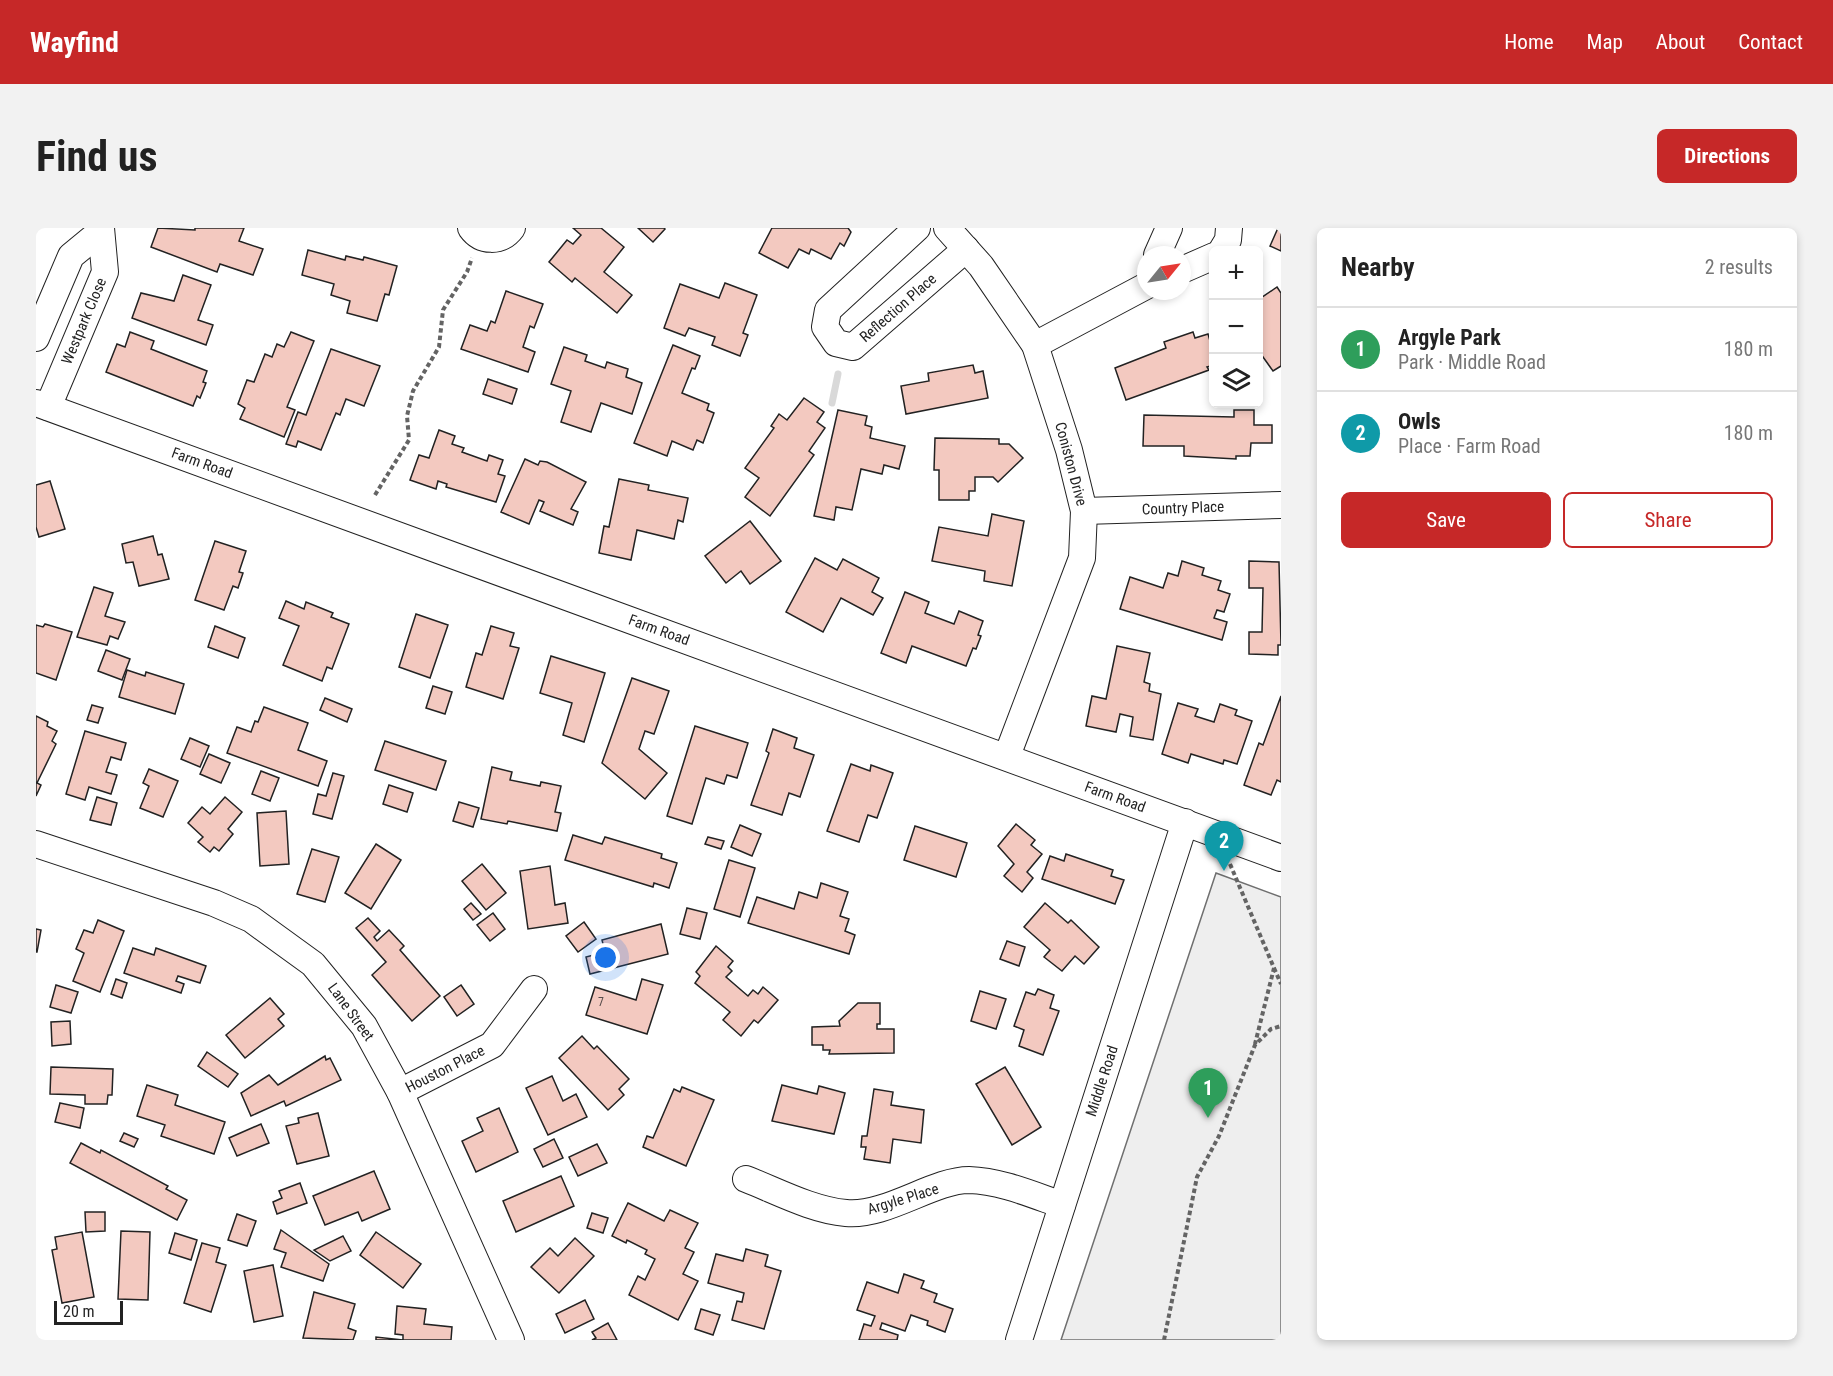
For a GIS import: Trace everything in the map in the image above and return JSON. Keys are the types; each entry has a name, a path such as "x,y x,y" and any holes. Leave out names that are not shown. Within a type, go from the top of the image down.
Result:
{"street":[{"path":"475,233 502,238 512,228"},
{"name":"Reflection Place","path":"916,228 828,310 825,327 836,343 854,347 966,249"},
{"name":"Coniston Drive","path":"947,228 1004,296 1035,345 1069,450 1084,511 1082,558 1007,756"},
{"path":"1161,246 1168,228"},
{"path":"1224,246 1228,240 1229,228"},
{"name":"Westpark Close","path":"36,338 71,256 100,230"},
{"name":"Westpark Close","path":"42,405 105,272 100,230"},
{"path":"1191,266 1209,258"},
{"path":"1035,345 1137,291"},
{"name":"Farm Road","path":"42,405 1281,858"},
{"name":"Country Place","path":"1084,511 1281,505"},
{"name":"Middle Road","path":"1018,1340 1185,822"},
{"name":"Lane Street","path":"36,844 214,903 251,920 284,941 313,964 364,1026 400,1092 511,1340"},
{"name":"Houston Place","path":"400,1092 492,1045 534,989"},
{"name":"Argyle Place","path":"746,1179 826,1210 848,1214 883,1208 968,1180 1012,1188 1062,1205"}],"path":[{"path":"375,495 409,440 406,416 413,391 439,347 443,310 466,272 475,233"},
{"path":"1230,863 1281,984"},
{"path":"1164,1340 1197,1177 1219,1136 1255,1045 1274,968"},
{"path":"1255,1045 1271,1029 1281,1026"}],"shaded area":[{"path":"1216,873 1281,897 1281,1340 1061,1340"}],"building":[{"path":"158,228 195,230 195,228 244,228 239,241 263,249 253,275 220,264 217,272 151,247"},
{"path":"573,228 601,228 624,247 604,272 632,295 617,313 575,278 572,282 549,262 567,240 573,244 581,235"},
{"path":"638,228 664,228 665,229 653,242"},
{"path":"772,228 848,228 851,232 844,246 840,243 831,259 811,249 809,254 799,249 788,268 759,253"},
{"path":"1278,228 1281,228 1281,251 1270,246"},
{"path":"308,250 345,260 346,256 363,260 364,257 397,266 389,295 385,294 377,321 347,313 350,301 331,295 334,284 302,275"},
{"path":"183,275 211,285 198,320 213,325 206,345 132,318 141,293 174,301"},
{"path":"725,283 757,295 743,333 748,335 740,356 712,345 715,337 689,328 685,336 664,328 680,284 719,298"},
{"path":"1277,287 1281,293 1281,366 1273,371 1263,357 1263,297"},
{"path":"506,291 543,304 534,328 530,326 523,347 535,352 528,372 461,349 470,325 487,331 491,321 495,323"},
{"path":"130,332 154,341 151,349 207,371 203,382 206,383 200,398 197,396 193,406 106,372 117,344 125,347"},
{"path":"291,332 314,341 287,407 295,410 284,437 240,419 245,408 238,404 247,380 254,382 265,354 272,357 277,344 284,347"},
{"path":"1193,332 1195,338 1208,334 1209,366 1207,367 1209,370 1126,400 1115,368 1166,348 1164,342"},
{"path":"673,345 700,356 695,369 692,368 682,393 709,404 707,410 714,413 703,443 697,440 693,450 672,441 667,456 634,443"},
{"path":"564,347 587,355 585,361 605,368 607,362 628,369 626,377 642,383 632,414 601,403 591,432 561,422 571,391 551,384"},
{"path":"331,349 380,366 364,406 346,399 340,415 336,413 321,450 298,441 296,447 286,444 298,412 306,415"},
{"path":"973,365 975,373 983,371 988,398 906,414 901,386 929,381 928,373"},
{"path":"488,379 517,389 512,404 483,394"},
{"path":"804,398 824,412 817,422 825,428 809,451 814,455 770,516 745,497 759,478 745,468 774,428 771,426 779,414 787,420"},
{"path":"838,410 867,416 865,425 872,427 870,438 905,446 899,469 884,465 882,474 861,469 852,510 836,507 834,520 814,516"},
{"path":"1234,410 1254,410 1254,425 1272,425 1272,443 1251,443 1250,456 1236,456 1236,459 1184,456 1184,446 1143,446 1144,415 1234,417"},
{"path":"439,430 455,436 452,444 464,448 462,452 487,461 489,455 503,460 498,474 505,476 496,502 446,487 447,484 438,481 436,489 410,480 419,455 429,458"},
{"path":"935,438 999,439 999,444 1009,444 1023,458 998,482 993,477 975,477 975,491 969,491 969,500 939,500 939,470 934,470"},
{"path":"525,459 538,465 540,461 547,462 586,482 571,509 578,512 573,525 540,511 544,502 539,500 529,524 501,512"},
{"path":"619,479 649,485 648,490 688,498 683,522 678,520 674,539 637,530 631,560 599,553 604,526 609,527"},
{"path":"50,481 65,529 39,537 36,527 36,485"},
{"path":"992,514 1024,521 1012,586 984,581 985,571 932,561 939,527 988,536"},
{"path":"750,521 781,561 750,584 741,571 726,583 705,556"},
{"path":"153,536 158,555 162,554 169,579 139,586 133,562 126,563 122,544"},
{"path":"215,541 246,551 239,572 243,573 238,588 233,586 224,610 195,600"},
{"path":"815,558 837,570 843,559 879,578 872,592 883,598 873,615 841,598 823,632 786,612"},
{"path":"1182,561 1204,568 1202,575 1221,581 1218,590 1230,594 1224,612 1217,610 1214,618 1227,622 1222,640 1120,609 1130,577 1163,588 1168,573 1178,576"},
{"path":"1249,561 1279,562 1281,645 1278,645 1278,655 1249,654 1249,632 1262,632 1263,588 1249,588"},
{"path":"94,587 113,593 105,616 125,622 118,639 110,636 107,645 77,637"},
{"path":"905,592 929,602 925,613 954,624 959,611 983,621 978,635 981,636 966,666 912,646 906,663 881,653"},
{"path":"286,601 304,609 306,602 333,613 331,617 349,624 332,669 327,667 322,681 283,665 299,626 279,618"},
{"path":"416,614 448,625 430,678 399,667"},
{"path":"45,624 72,632 56,680 36,673 36,625 43,627"},
{"path":"215,626 245,638 238,658 208,647"},
{"path":"491,626 514,633 510,646 519,648 503,699 466,687 476,653 482,655"},
{"path":"1117,646 1150,653 1144,682 1150,684 1149,691 1161,694 1153,740 1130,736 1133,717 1120,714 1116,732 1086,726 1092,696 1106,699"},
{"path":"106,650 130,659 122,680 98,671"},
{"path":"551,656 605,673 584,742 563,735 572,703 540,693"},
{"path":"127,670 145,676 146,672 184,684 175,714 119,697"},
{"path":"632,678 669,691 654,734 645,731 639,749 667,773 645,799 602,763"},
{"path":"433,686 452,692 445,714 426,708"},
{"path":"1281,696 1281,782 1277,780 1271,795 1244,785 1259,743 1263,745"},
{"path":"325,698 352,709 347,722 320,710"},
{"path":"1178,703 1198,709 1195,716 1214,722 1220,704 1237,710 1235,715 1252,721 1237,764 1224,760 1223,764 1191,754 1188,763 1162,754"},
{"path":"92,705 103,708 98,723 87,720"},
{"path":"264,707 308,723 298,750 327,761 318,786 227,753 237,727 251,732"},
{"path":"36,716 48,722 47,726 57,731 52,741 56,744 37,783 41,785 36,796"},
{"path":"695,726 748,743 737,778 727,775 724,784 706,778 692,824 667,816"},
{"path":"773,729 797,738 794,748 814,755 800,797 789,793 782,815 751,805 769,753 766,751"},
{"path":"85,731 126,743 121,760 111,757 106,772 117,775 111,794 89,787 85,800 66,794"},
{"path":"190,738 209,746 200,767 181,759"},
{"path":"385,741 446,761 436,790 375,770"},
{"path":"209,754 230,763 221,783 200,774"},
{"path":"851,764 870,771 871,765 893,773 877,818 868,815 859,842 827,831"},
{"path":"492,767 512,772 510,780 540,786 541,782 561,786 555,812 561,813 557,831 508,821 507,824 481,819"},
{"path":"149,769 178,781 163,817 140,808 149,786 143,783"},
{"path":"261,771 279,778 270,801 252,794"},
{"path":"333,773 344,776 332,819 313,814 318,794 326,796"},
{"path":"389,785 413,793 407,812 383,804"},
{"path":"97,797 117,803 111,825 90,820"},
{"path":"225,797 242,812 228,829 233,834 219,851 214,847 210,852 198,842 203,837 188,823 202,807 210,814"},
{"path":"459,802 479,808 473,827 453,821"},
{"path":"286,811 289,864 260,866 257,813"},
{"path":"1016,824 1035,840 1031,845 1042,854 1027,872 1033,878 1022,892 1004,876 1014,864 998,846"},
{"path":"740,825 761,834 752,856 731,847"},
{"path":"915,826 967,843 956,877 904,860"},
{"path":"573,835 602,844 605,837 662,854 661,858 677,863 669,888 654,883 653,887 565,860"},
{"path":"708,837 724,841 721,849 705,844"},
{"path":"376,844 401,860 371,909 345,893"},
{"path":"312,849 339,857 325,902 297,894"},
{"path":"1066,854 1113,870 1111,876 1124,880 1115,904 1042,879 1050,856 1064,861"},
{"path":"729,860 755,868 740,917 714,909"},
{"path":"482,864 506,893 486,910 462,881"},
{"path":"550,866 555,905 565,903 568,923 528,929 520,871"},
{"path":"821,883 848,892 840,916 849,919 845,931 855,935 849,954 748,923 757,897 794,909 799,892 817,898"},
{"path":"471,903 481,914 473,920 464,909"},
{"path":"1045,903 1068,923 1071,920 1099,947 1084,964 1075,956 1062,971 1044,957 1050,950 1024,927"},
{"path":"687,908 707,913 700,939 680,934"},
{"path":"493,913 505,929 490,941 477,925"},
{"path":"368,918 380,931 374,937 377,941 389,930 404,946 400,950 440,996 412,1021 372,975 386,962 356,928"},
{"path":"98,920 124,931 100,992 73,981 84,953 76,949 84,930 93,933"},
{"path":"584,922 596,939 578,952 566,936"},
{"path":"661,924 668,954 590,974 586,957 605,952 602,940"},
{"path":"36,929 41,930 37,952 36,952"},
{"path":"1007,941 1025,947 1019,966 1000,959"},
{"path":"716,946 733,961 728,967 732,971 726,977 748,996 753,990 758,994 763,987 778,1000 758,1023 754,1020 741,1036 723,1020 730,1012 695,983 700,976 696,972"},
{"path":"133,948 154,955 156,948 206,966 200,983 178,976 176,981 184,984 181,993 124,973"},
{"path":"116,979 127,983 122,998 111,994"},
{"path":"642,979 663,985 647,1034 586,1015 595,987 636,1000"},
{"path":"56,985 78,992 71,1013 50,1007"},
{"path":"461,985 474,1004 457,1016 444,997"},
{"path":"1038,989 1054,995 1050,1008 1059,1011 1043,1055 1019,1046 1024,1030 1014,1026 1026,992 1035,995"},
{"path":"980,991 1006,999 996,1029 971,1021"},
{"path":"270,998 284,1014 278,1019 284,1026 245,1058 226,1035"},
{"path":"858,1003 880,1003 880,1024 877,1024 877,1029 894,1029 894,1053 829,1054 830,1050 823,1050 823,1045 812,1045 812,1027 840,1026 839,1021"},
{"path":"70,1021 71,1044 52,1046 51,1022"},
{"path":"582,1036 594,1049 597,1046 629,1079 619,1089 624,1095 608,1110 559,1058"},
{"path":"207,1052 238,1074 228,1087 198,1066"},
{"path":"325,1056 326,1060 330,1058 341,1080 286,1106 284,1101 251,1116 241,1093 269,1075 278,1085"},
{"path":"51,1067 113,1069 112,1095 108,1095 107,1104 85,1104 85,1095 50,1094"},
{"path":"1005,1067 1041,1127 1012,1145 976,1084"},
{"path":"552,1076 563,1101 576,1094 587,1117 548,1135 526,1088"},
{"path":"147,1085 178,1095 175,1105 225,1122 214,1154 161,1136 165,1125 137,1116"},
{"path":"782,1085 817,1094 819,1086 845,1093 834,1134 772,1121"},
{"path":"682,1087 714,1100 686,1166 643,1147 647,1136 653,1138 674,1089 680,1092"},
{"path":"874,1089 893,1092 891,1105 924,1110 921,1143 893,1139 890,1163 864,1159 866,1147 861,1147 862,1136 867,1136"},
{"path":"60,1103 84,1108 80,1128 55,1122"},
{"path":"499,1108 518,1152 476,1172 462,1141 483,1131 477,1118"},
{"path":"318,1113 329,1156 297,1164 286,1126 299,1123 298,1118"},
{"path":"261,1124 269,1143 237,1156 229,1138"},
{"path":"124,1133 138,1139 134,1147 120,1141"},
{"path":"554,1139 563,1158 543,1167 534,1149"},
{"path":"81,1143 100,1153 101,1150 168,1186 166,1189 187,1200 177,1220 70,1163"},
{"path":"597,1144 607,1163 578,1176 569,1157"},
{"path":"374,1171 390,1209 362,1221 358,1212 325,1225 313,1196"},
{"path":"561,1176 574,1206 516,1232 503,1201"},
{"path":"300,1183 307,1203 277,1214 273,1202 282,1198 279,1191"},
{"path":"628,1203 664,1221 670,1210 698,1223 685,1248 694,1252 683,1274 698,1281 678,1320 629,1295 638,1276 645,1280 655,1259 645,1254 647,1250 627,1240 626,1243 612,1236"},
{"path":"85,1212 105,1212 105,1231 86,1232"},
{"path":"592,1213 608,1218 603,1233 587,1228"},
{"path":"237,1214 256,1221 247,1246 228,1240"},
{"path":"281,1230 329,1264 323,1281 281,1267 286,1253 274,1249"},
{"path":"121,1231 150,1232 148,1300 118,1299"},
{"path":"82,1232 94,1297 62,1303 52,1250 57,1249 55,1237"},
{"path":"376,1232 421,1264 403,1288 360,1255"},
{"path":"175,1233 197,1240 191,1260 169,1253"},
{"path":"343,1236 351,1251 330,1261 314,1250"},
{"path":"575,1238 594,1256 559,1293 531,1267 550,1248 558,1256"},
{"path":"202,1243 220,1248 216,1262 226,1265 211,1312 184,1303"},
{"path":"746,1249 768,1255 765,1266 781,1271 764,1329 732,1320 737,1301 742,1302 744,1293 708,1283 716,1254 743,1261"},
{"path":"273,1265 283,1316 254,1322 244,1271"},
{"path":"904,1274 924,1281 921,1288 937,1294 934,1302 953,1309 945,1332 927,1325 928,1321 911,1315 905,1331 882,1323 880,1329 898,1335 897,1340 859,1340 864,1324 871,1326 875,1316 857,1310 867,1282 898,1293"},
{"path":"314,1292 355,1304 348,1328 356,1331 353,1340 303,1338"},
{"path":"585,1300 594,1319 565,1333 556,1314"},
{"path":"397,1306 426,1309 424,1324 452,1327 451,1340 403,1340 403,1335 395,1334"},
{"path":"701,1309 720,1315 713,1335 695,1329"},
{"path":"608,1323 617,1340 592,1340 596,1338 592,1332"},
{"path":"376,1337 403,1340 376,1340"}],"waterway":[{"path":"832,403 838,374"}],"place":[{"name":"Owls","path":"1224,871"},
{"name":"Argyle Park","path":"1208,1118"}]}
